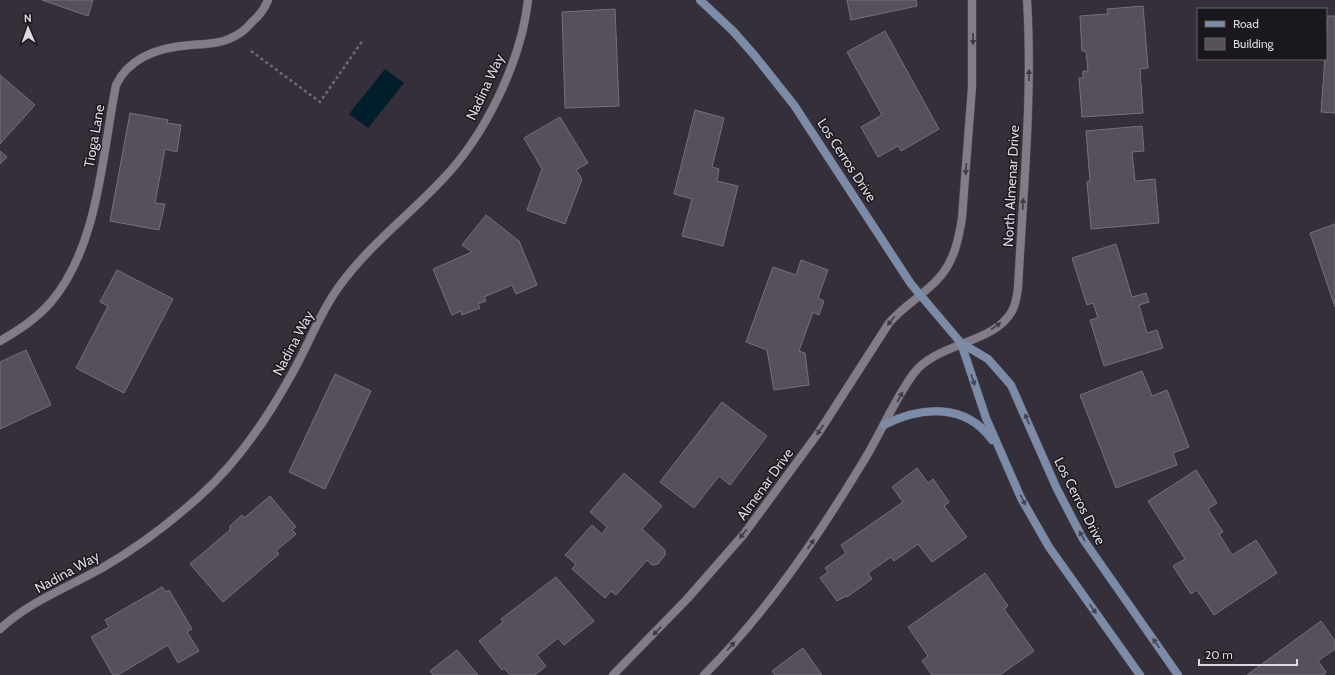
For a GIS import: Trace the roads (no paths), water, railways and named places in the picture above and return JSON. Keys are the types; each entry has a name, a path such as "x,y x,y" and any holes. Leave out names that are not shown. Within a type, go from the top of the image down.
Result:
{"street":[{"name":"Tioga Lane","path":"0,341 26,325 51,302 76,263 92,216 116,85 128,66 137,60 160,50 218,42 232,38 258,18 268,0"},
{"name":"Nadina Way","path":"0,629 24,610 101,568 142,542 202,494 237,457 281,392 338,289 354,267 375,244 443,179 476,136 489,113 511,66 524,26 528,0"},
{"name":"Los Cerros Drive","path":"700,0 746,46 794,105 919,294 961,343 988,359 1000,370 1012,385 1057,489 1083,539 1178,675"},
{"path":"919,294 943,274 950,262 960,234 972,87 972,0"},
{"name":"North Almenar Drive","path":"961,343 996,327 1012,312 1016,300 1028,123 1030,48 1027,0"},
{"name":"Almenar Drive","path":"613,675 688,598 744,534 819,432 882,332 898,312 919,294"},
{"name":"Los Cerros Drive","path":"961,343 986,418 1021,498 1049,547 1140,675"},
{"path":"704,675 773,596 801,559 846,490 909,381 919,368 933,356 961,343"},
{"path":"884,425 908,415 933,410 959,413 980,426 1000,450"}],"water":[{"path":"385,69 404,83 368,128 349,114"}]}
